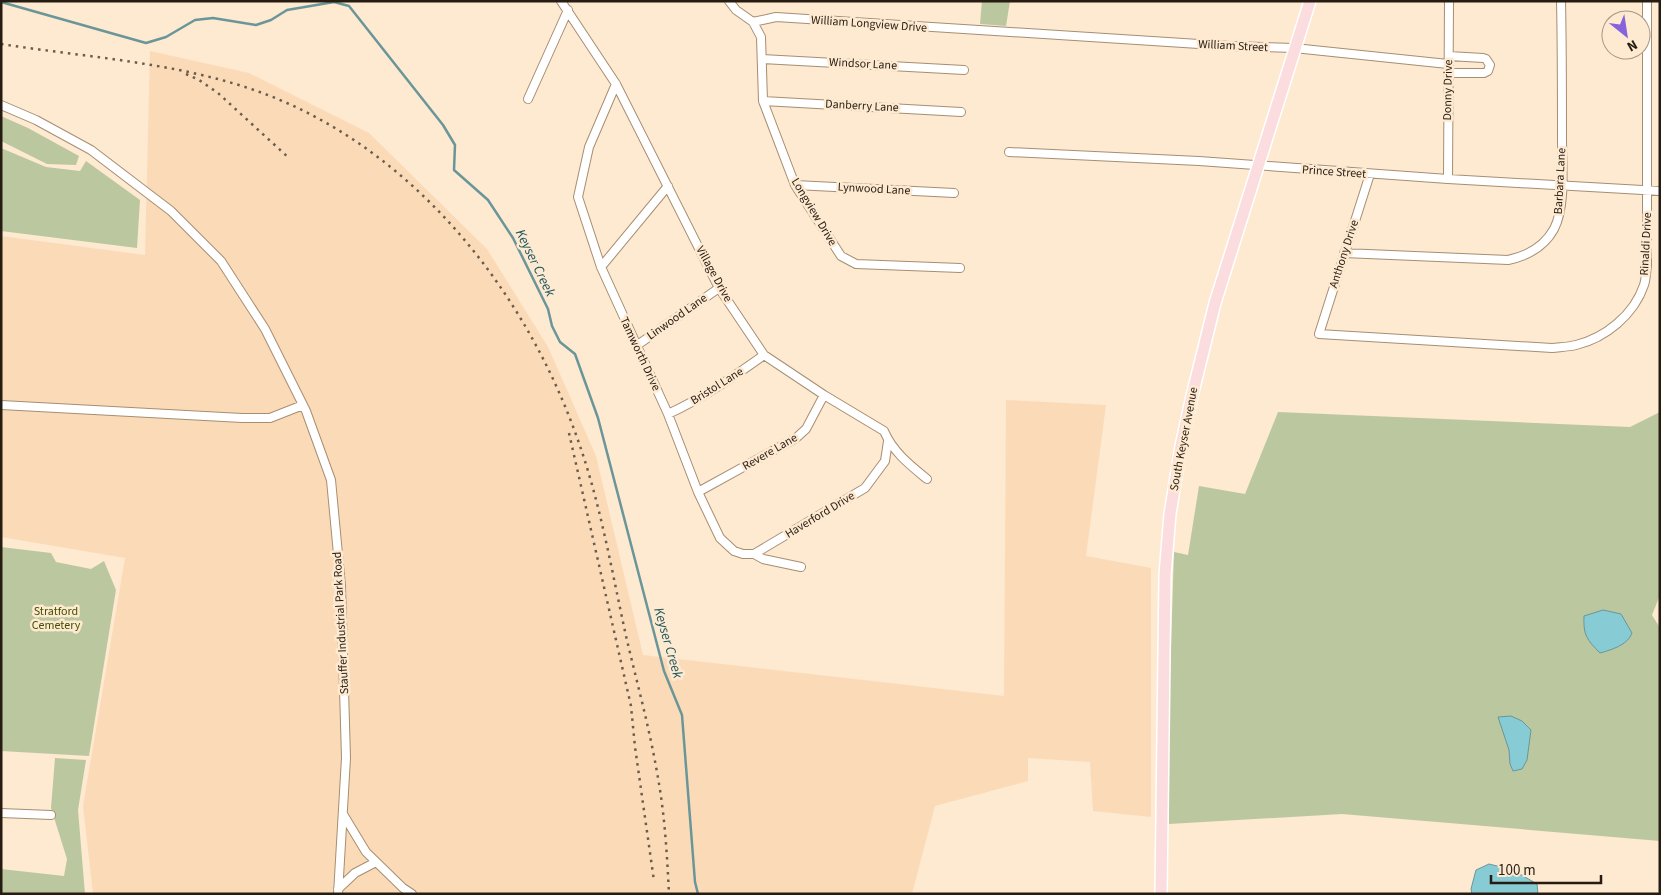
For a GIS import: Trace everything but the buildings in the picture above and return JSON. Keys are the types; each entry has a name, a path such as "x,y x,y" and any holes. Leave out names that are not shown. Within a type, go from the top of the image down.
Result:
{"main road":[{"name":"South Keyser Avenue","path":"1161,894 1166,575 1170,514 1181,446 1215,303 1310,1"}],"street":[{"name":"Village Drive","path":"562,1 616,84 719,288 764,355 824,395 884,431 888,441 903,458 927,479"},
{"path":"729,1 736,10 752,22"},
{"name":"Donny Drive","path":"1448,1 1448,179"},
{"name":"Barbara Lane","path":"1344,253 1508,260 1522,256 1543,243 1553,231 1560,217 1562,185 1561,1"},
{"name":"Rinaldi Drive","path":"1319,334 1552,348 1574,346 1590,340 1615,326 1624,317 1644,285 1647,266 1647,1"},
{"path":"528,99 568,10"},
{"name":"William Longview Drive","path":"752,22 776,17 1016,33"},
{"name":"Longview Drive","path":"752,22 761,37 763,101 795,185 841,256 856,264 960,268"},
{"name":"William Street","path":"1016,33 1294,48 1448,60 1483,58 1490,65 1488,71 1484,73 1448,74"},
{"name":"Windsor Lane","path":"762,59 964,70"},
{"name":"Tamworth Drive","path":"616,84 590,147 578,197 601,267 668,414 698,492 720,538 734,551 801,566"},
{"name":"Danberry Lane","path":"763,101 961,112"},
{"name":"Stauffer Industrial Park Road","path":"1,105 36,120 91,150 171,211 215,254 265,329 303,406 331,480 341,586 346,758 338,892"},
{"name":"Prince Street","path":"1009,152 1174,159 1370,174 1660,191"},
{"name":"Anthony Drive","path":"1319,334 1370,174"},
{"name":"Lynwood Lane","path":"795,185 954,193"},
{"path":"601,267 668,186"},
{"name":"Linwood Lane","path":"636,346 719,288"},
{"name":"Bristol Lane","path":"668,414 730,380 764,355"},
{"name":"Revere Lane","path":"698,492 796,438 806,429 824,395"},
{"path":"1,405 242,418 270,418 303,406"},
{"name":"Haverford Drive","path":"754,554 865,488 885,461 888,441"},
{"path":"1,813 51,815"},
{"path":"343,814 366,852 412,894"},
{"path":"338,892 355,874 376,862"}],"shaded area":[{"path":"150,51 249,73 369,133 487,249 548,347 596,456 643,655 1004,696 1006,400 1106,405 1086,556 1151,568 1151,817 1093,811 1090,762 1028,758 1028,781 935,806 912,894 93,894 83,806 125,558 1,537 1,236 145,255"}],"green space":[{"path":"982,1 1010,1 1006,26 980,24"},
{"path":"1,116 28,128 79,156 76,165 47,164 1,141"},
{"path":"1,148 46,167 80,171 86,161 140,200 137,248 1,231"},
{"path":"1278,412 1630,427 1660,412 1660,595 1652,615 1660,628 1660,841 1342,814 1169,824 1167,772 1174,552 1188,555 1199,486 1245,494"},
{"name":"Stratford Cemetery","path":"1,547 51,553 56,562 91,569 104,561 116,590 89,756 1,751"},
{"path":"55,758 86,760 78,810 85,894 1,894 1,869 64,876 67,859 51,808"}],"water":[{"path":"1603,610 1621,614 1632,633 1623,644 1600,653 1587,637 1584,628 1584,616"},
{"path":"1511,716 1522,721 1531,730 1527,760 1522,769 1513,771 1510,764 1509,750 1498,717"},
{"path":"1489,864 1513,870 1537,884 1538,894 1472,894 1471,889 1476,870"}],"waterway":[{"name":"Keyser Creek","path":"1,2 146,43 166,37 195,20 213,18 256,25 271,20 287,10 334,2 349,6 443,125 455,145 454,170 488,200 513,238 548,309 552,326 560,342 575,354 598,418 664,671 682,715 695,882 698,894"}],"railway":[{"path":"1,44 146,64 182,71 218,79 287,103 338,130 385,163 429,201 468,244 503,291 533,341 559,393 580,446 606,540 655,760 664,822 669,894"},
{"path":"186,74 218,93 290,159"},
{"path":"569,433 631,706 654,881"}]}
